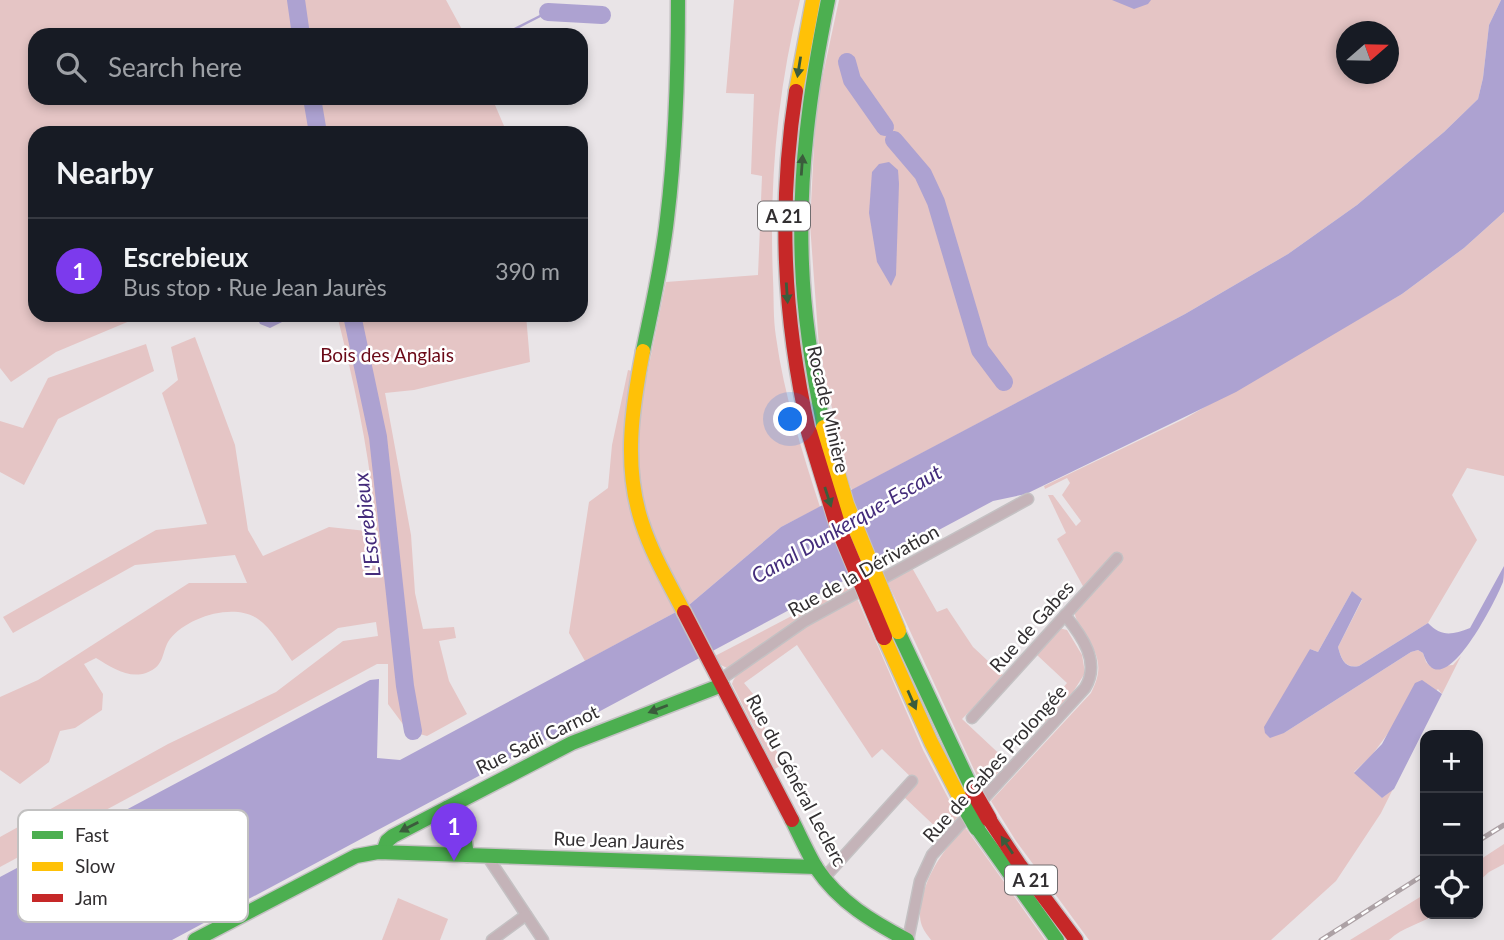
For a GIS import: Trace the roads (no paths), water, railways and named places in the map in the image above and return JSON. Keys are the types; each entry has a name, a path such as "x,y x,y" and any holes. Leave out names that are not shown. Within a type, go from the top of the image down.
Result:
{"main road":[{"name":"Rue du Général Leclerc","path":"678,0 676,127 668,207 661,266 633,398 630,437 632,477 641,520 674,594 820,873 856,909 908,940"},
{"name":"Rocade Minière","path":"813,0 792,110 785,181 784,225 789,315 797,371 816,430 838,527 891,634 931,742 1057,940"},
{"name":"Rocade Minière","path":"816,430 802,298 799,204 808,101 828,0"},
{"name":"Rue Sadi Carnot","path":"383,852 389,838 572,743 720,680"},
{"path":"447,807 465,842 467,855"},
{"name":"Rocade Minière","path":"983,823 1019,864 1076,940"},
{"name":"Rue Jean Jaurès","path":"248,912 356,856 383,852 820,873"},
{"name":"Rue Jean Jaurès","path":"195,940 230,922"}],"street":[{"name":"Rue de la Dérivation","path":"720,680 805,621 1028,499"},
{"name":"Rue de Gabes","path":"972,718 1117,558"},
{"name":"Rue de Gabes Prolongée","path":"908,940 920,881 932,855 1090,680 1091,658 1065,615"},
{"path":"820,873 912,781"},
{"path":"487,856 543,940"},
{"path":"492,940 526,915"}],"water":[{"path":"1112,0 1151,0 1148,4 1134,9"},
{"name":"Canal Dunkerque-Escaut","path":"1501,0 1504,0 1504,212 1464,248 1402,294 1236,392 1026,494 993,501 248,899 248,810 126,810 370,680 379,679 377,758 400,760 689,605 781,527 1185,314 1288,254 1357,205 1444,132 1478,99 1489,25"},
{"path":"889,162 898,170 899,184 896,275 891,286 877,262 869,213 872,172 879,164"},
{"path":"259,322 282,322 270,328"},
{"path":"1504,566 1503,582 1490,609 1467,646 1454,661 1442,669 1431,667 1423,653 1418,650 1411,652 1284,733 1270,738 1265,733 1264,727 1310,649 1318,652 1352,591 1362,599 1338,647 1344,662 1354,667 1428,623 1442,633 1470,628"},
{"path":"1422,680 1442,694 1424,730 1420,730 1420,738 1394,789 1382,798 1354,773 1382,744 1415,683"},
{"path":"18,867 18,922 206,922 172,940 0,940 0,877"}],"waterway":[{"name":"L'Escrebieux","path":"296,0 300,28"},
{"path":"517,28 548,12"},
{"path":"548,12 602,15"},
{"path":"847,62 852,80 885,127"},
{"name":"L'Escrebieux","path":"313,105 317,126"},
{"path":"894,140 923,174 936,202 980,350 1004,382"},
{"name":"L'Escrebieux","path":"353,322 378,437 405,686 413,731"}],"railway":[{"path":"1483,838 1504,825"},
{"path":"1321,940 1420,877"}],"place":[{"name":"Escrebieux","path":"454,861"}],"park label":[{"name":"Bois des Anglais","path":"387,354"}]}
